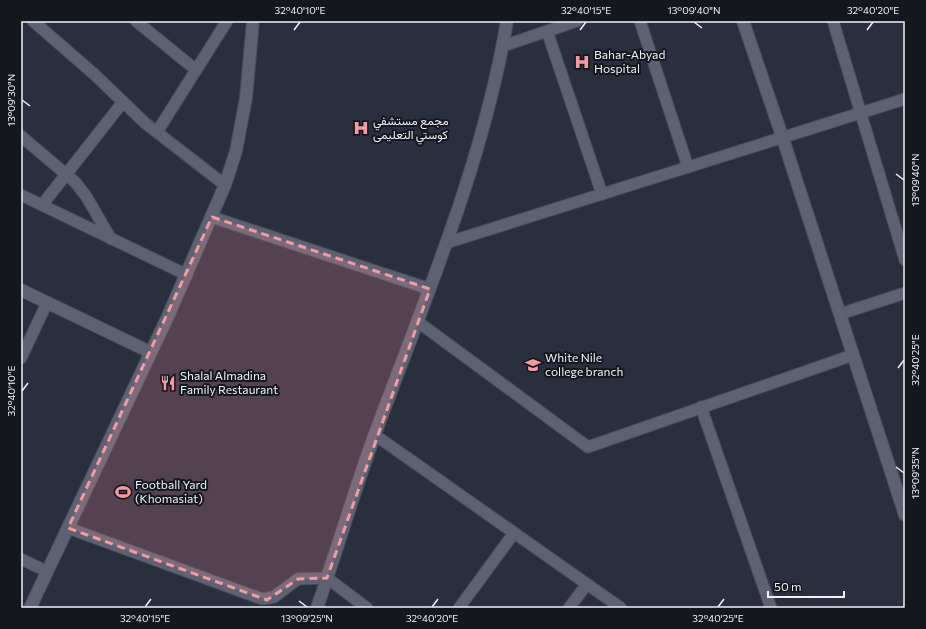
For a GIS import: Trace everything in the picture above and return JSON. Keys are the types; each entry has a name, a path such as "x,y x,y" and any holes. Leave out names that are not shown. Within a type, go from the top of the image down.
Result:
{"main road":[{"path":"317,608 375,435 430,289 485,127 507,21"},
{"path":"743,21 783,139 905,515"},
{"path":"30,608 46,571 68,528 187,275 225,185 236,151 246,98 250,23"},
{"path":"21,290 150,352"}],"street":[{"path":"33,21 157,132 225,185"},
{"path":"136,21 196,70"},
{"path":"157,132 227,21"},
{"path":"503,46 577,21"},
{"path":"640,21 688,167"},
{"path":"833,21 905,260"},
{"path":"547,31 602,194"},
{"path":"446,243 688,167 783,139 905,99"},
{"path":"42,205 124,102"},
{"path":"21,136 67,173 86,196 111,239"},
{"path":"21,195 187,275"},
{"path":"212,217 430,289"},
{"path":"840,314 905,293"},
{"path":"21,358 47,303"},
{"path":"418,322 588,447 853,355"},
{"path":"701,407 771,608"},
{"path":"375,435 621,608"},
{"path":"68,528 262,599 274,598 298,579 327,578 367,608"},
{"path":"459,608 514,533"},
{"path":"21,559 46,571"},
{"path":"569,608 587,584"}],"highlighted area":[{"path":"212,217 430,289 327,578 298,579 267,600 68,528"}],"place":[{"name":"Bahar-Abyad Hospital","path":"582,62"},
{"name":"مجمع مستشفي كوستي التعليمى","path":"361,128"},
{"name":"White Nile college branch","path":"533,365"},
{"name":"Shalal Almadina Family Restaurant","path":"168,383"},
{"name":"Football Yard (Khomasiat)","path":"123,492"}]}
